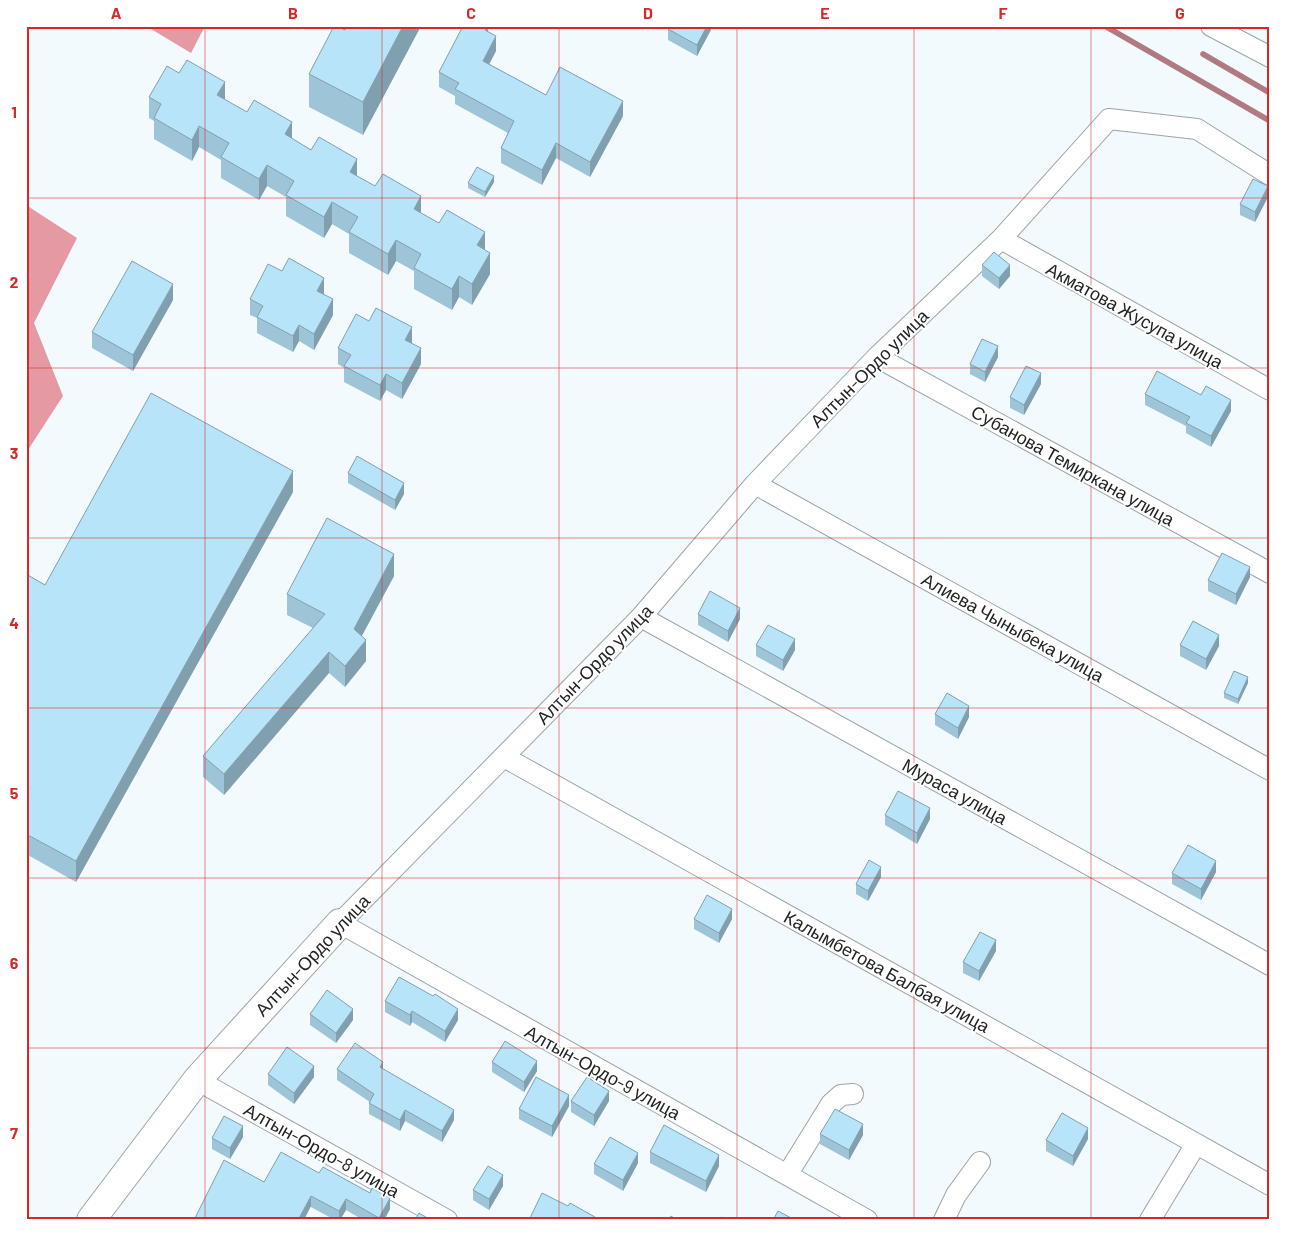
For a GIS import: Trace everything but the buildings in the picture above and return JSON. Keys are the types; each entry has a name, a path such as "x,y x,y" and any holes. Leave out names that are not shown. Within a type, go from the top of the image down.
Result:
{"street":[{"path":"1211,26 1270,56"},
{"name":"Алтын-Ордо улица","path":"91,1220 197,1080 340,923 641,617 755,484 876,357 1001,239 1109,119 1197,129 1270,175"},
{"name":"Акматова Жусупа улица","path":"1001,239 1270,390"},
{"name":"Субанова Темиркана улица","path":"876,357 1270,573"},
{"name":"Алиева Чыныбека улица","path":"755,484 1270,770"},
{"name":"Мураса улица","path":"641,617 1270,965"},
{"name":"Калымбетова Балбая улица","path":"504,757 1270,1185"},
{"name":"Алтын-Ордо-9 улица","path":"340,923 867,1220"},
{"name":"Алтын-Ордо-8 улица","path":"197,1080 447,1220"},
{"path":"787,1175 831,1104 841,1095 853,1094"},
{"path":"1150,1220 1196,1144"},
{"path":"944,1220 956,1195 980,1162"}],"shaded area":[{"path":"146,26 205,26 191,53"},
{"path":"26,205 77,238 34,323 63,396 26,453"}],"waterway":[{"path":"1105,26 1270,121"},
{"path":"1203,54 1270,93"}]}
